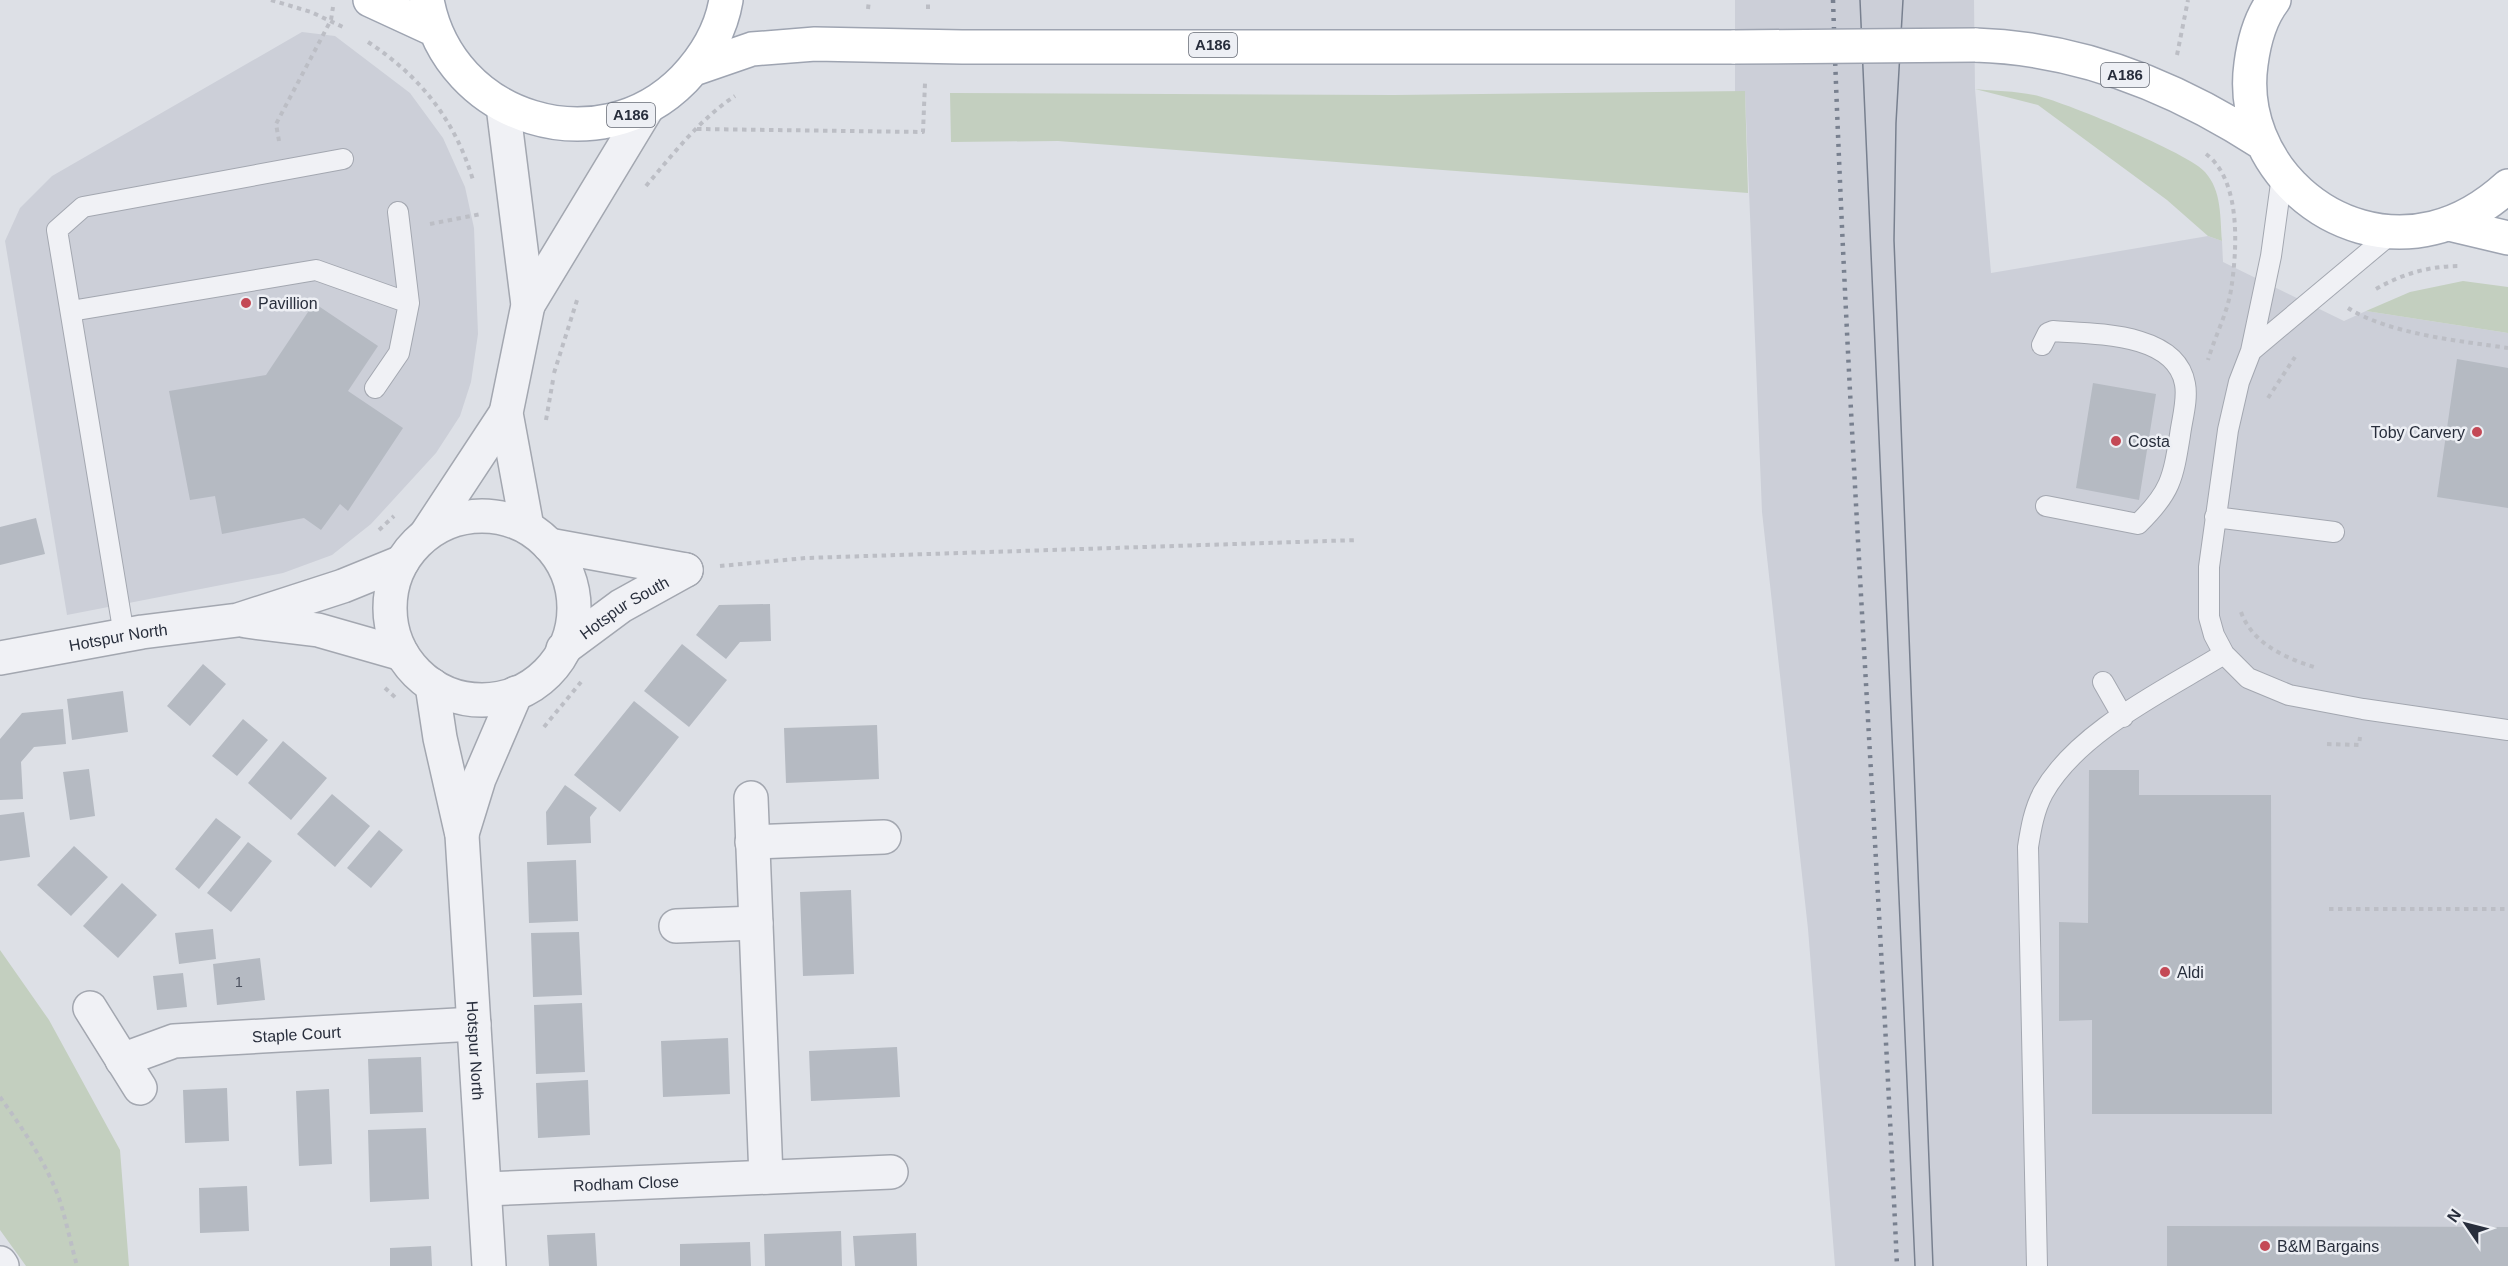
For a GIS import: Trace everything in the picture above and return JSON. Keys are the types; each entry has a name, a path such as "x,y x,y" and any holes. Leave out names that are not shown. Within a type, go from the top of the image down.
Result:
{"main road":[{"name":"A186","path":"370,0 431,15 449,56 464,76 503,106 546,120 585,125 620,120 646,110 669,94 694,69 712,41 723,15 726,0"},
{"name":"A186","path":"2274,0 2260,26 2250,73 2254,120 2262,143 2282,176 2297,191 2332,216 2372,230 2412,232 2449,224 2471,214 2508,186"},
{"name":"A186","path":"694,69 752,49 866,43 1735,47 1975,45 2037,50 2109,69 2199,105 2262,143"},
{"name":"A186","path":"2449,224 2508,238"}],"street":[{"path":"426,535 452,521 482,516 513,521 538,536 566,570 573,602 571,626 563,649 544,675 516,693 488,699 473,699 445,692 420,676 402,654 392,628 390,601 396,574 402,562 426,535 506,413 528,305 503,106"},
{"path":"528,305 646,110"},
{"path":"506,413 538,536"},
{"name":"Hotspur South","path":"538,536 686,570"},
{"name":"Hotspur North","path":"0,658 124,635 238,620 343,586 402,562"},
{"name":"Hotspur South","path":"563,649 621,606 686,570"},
{"name":"Hotspur North","path":"238,620 327,632 402,654"},
{"path":"432,685 440,738 462,835"},
{"path":"462,835 479,779 516,693"},
{"path":"750,798 766,1177"},
{"name":"Hotspur North","path":"462,835 489,1266"},
{"path":"752,842 884,837"},
{"path":"676,926 756,923"},
{"path":"90,1008 140,1089"},
{"name":"Staple Court","path":"122,1060 174,1041 474,1024"},
{"name":"Rodham Close","path":"485,1189 891,1172"}],"lane":[{"path":"124,635 57,230 83,207 343,159"},
{"path":"2282,176 2271,256 2251,351 2234,402 2215,517 2209,567 2209,617 2214,635 2224,654 2248,678 2289,695 2363,709 2508,730"},
{"path":"375,388 399,353 409,303 399,221"},
{"path":"2251,351 2393,232"},
{"path":"71,311 316,270 409,303"},
{"path":"2042,345 2048,333 2053,331 2139,340 2162,351 2182,376 2186,385 2173,477 2162,498 2138,524 2046,506"},
{"path":"2215,517 2334,532"},
{"path":"2037,1266 2028,846 2032,821 2042,795 2058,770 2088,741 2224,654"},
{"path":"2103,682 2123,717"}],"path":[{"path":"696,129 923,132 928,0"},
{"path":"282,170 276,124 331,20"},
{"path":"642,189 696,129 719,107 740,93"},
{"path":"2200,150 2210,157 2226,183 2235,226 2234,252"},
{"path":"399,221 482,214"},
{"path":"2366,294 2397,277 2417,271 2467,266"},
{"path":"545,423 554,372 580,294"},
{"path":"2356,301 2347,307 2365,318 2438,337 2508,348"},
{"name":"Hotspur South","path":"686,570 806,558 1358,540"},
{"path":"537,735 584,679"},
{"path":"378,684 398,700 402,707"},
{"path":"2329,909 2508,909"},
{"path":"0,1097 26,1132 44,1164 59,1199 77,1266"}],"shaded area":[{"path":"1735,0 1974,0 1975,89 1991,273 2208,236 2222,241 2223,262 2344,321 2366,311 2508,333 2508,1266 1835,1266 1808,929 1762,512 1745,92 1735,92"},
{"name":"Pavillion","path":"302,32 335,36 410,93 443,138 465,187 474,228 478,334 471,382 460,416 436,453 371,524 332,555 283,573 67,615 5,241 20,208 52,176"}],"green space":[{"path":"1975,89 2034,95 2048,99 2152,141 2195,164 2205,172 2215,187 2222,241 2208,236 2167,200 2038,105"},
{"path":"1745,91 1748,193 1058,141 951,142 950,93 1394,95"},
{"path":"2463,281 2508,287 2508,333 2366,311 2410,292"},
{"path":"0,950 49,1020 120,1150 129,1266 26,1266 0,1230"}],"building":[{"path":"314,303 378,346 348,391 403,428 348,511 340,504 321,530 304,518 222,534 215,496 190,500 169,391 266,375"},
{"name":"Toby Carvery","path":"2457,359 2508,368 2508,508 2437,497"},
{"name":"Costa","path":"2093,383 2156,394 2139,500 2076,488"},
{"path":"36,518 45,554 0,565 0,527"},
{"path":"770,604 771,641 740,642 726,659 696,635 719,605"},
{"path":"682,644 727,680 689,727 644,691"},
{"path":"203,664 226,684 190,726 167,706"},
{"path":"123,691 128,732 72,740 67,699"},
{"path":"634,701 679,737 620,812 574,775"},
{"path":"63,709 66,744 34,747 21,762 23,799 0,800 0,739 22,713"},
{"path":"243,719 268,740 237,776 212,756"},
{"path":"877,725 879,779 786,783 784,728"},
{"path":"283,741 327,778 291,820 248,783"},
{"path":"89,769 95,816 70,820 63,772"},
{"name":"Aldi","path":"2089,770 2139,770 2139,795 2271,795 2272,1114 2092,1114 2092,1020 2059,1021 2059,922 2088,923"},
{"path":"565,785 597,808 590,817 591,843 547,845 546,812"},
{"path":"332,794 370,826 335,867 297,834"},
{"path":"24,812 30,857 0,861 0,815"},
{"path":"216,818 241,837 199,889 175,869"},
{"path":"379,830 403,850 371,888 347,868"},
{"path":"248,842 272,861 231,912 207,893"},
{"path":"74,846 108,877 71,916 37,885"},
{"path":"576,860 578,921 529,923 527,862"},
{"path":"122,883 157,915 118,958 83,926"},
{"path":"851,890 854,974 803,976 800,892"},
{"path":"213,929 216,959 179,964 175,933"},
{"path":"579,932 582,995 533,997 531,933"},
{"path":"260,958 265,1000 217,1005 213,964"},
{"path":"183,973 187,1007 157,1010 153,976"},
{"path":"582,1003 585,1072 536,1074 534,1005"},
{"path":"728,1038 730,1094 663,1097 661,1041"},
{"path":"897,1047 900,1097 811,1101 809,1051"},
{"path":"421,1057 423,1112 370,1114 368,1059"},
{"path":"588,1080 590,1135 538,1138 536,1083"},
{"path":"227,1088 229,1141 185,1143 183,1090"},
{"path":"329,1089 332,1164 299,1166 296,1091"},
{"path":"426,1128 429,1199 370,1202 368,1130"},
{"path":"247,1186 249,1231 200,1233 199,1188"},
{"path":"2167,1226 2508,1227 2508,1266 2167,1266"},
{"path":"841,1231 842,1266 765,1266 764,1234"},
{"path":"595,1233 597,1266 549,1266 547,1235"},
{"path":"916,1233 917,1266 855,1266 853,1236"},
{"path":"750,1242 751,1266 680,1266 680,1244"},
{"path":"431,1246 432,1266 390,1266 390,1248"}],"tram line":[{"path":"1860,0 1915,1266"},
{"path":"1903,0 1896,123 1894,240 1933,1266"}],"railway":[{"path":"1833,0 1854,475 1897,1266"}],"place":[{"name":"Pavillion","path":"246,303"},
{"name":"Toby Carvery","path":"2477,432"},
{"name":"Costa","path":"2116,441"},
{"name":"Aldi","path":"2165,972"},
{"name":"B&M Bargains","path":"2265,1246"}]}
